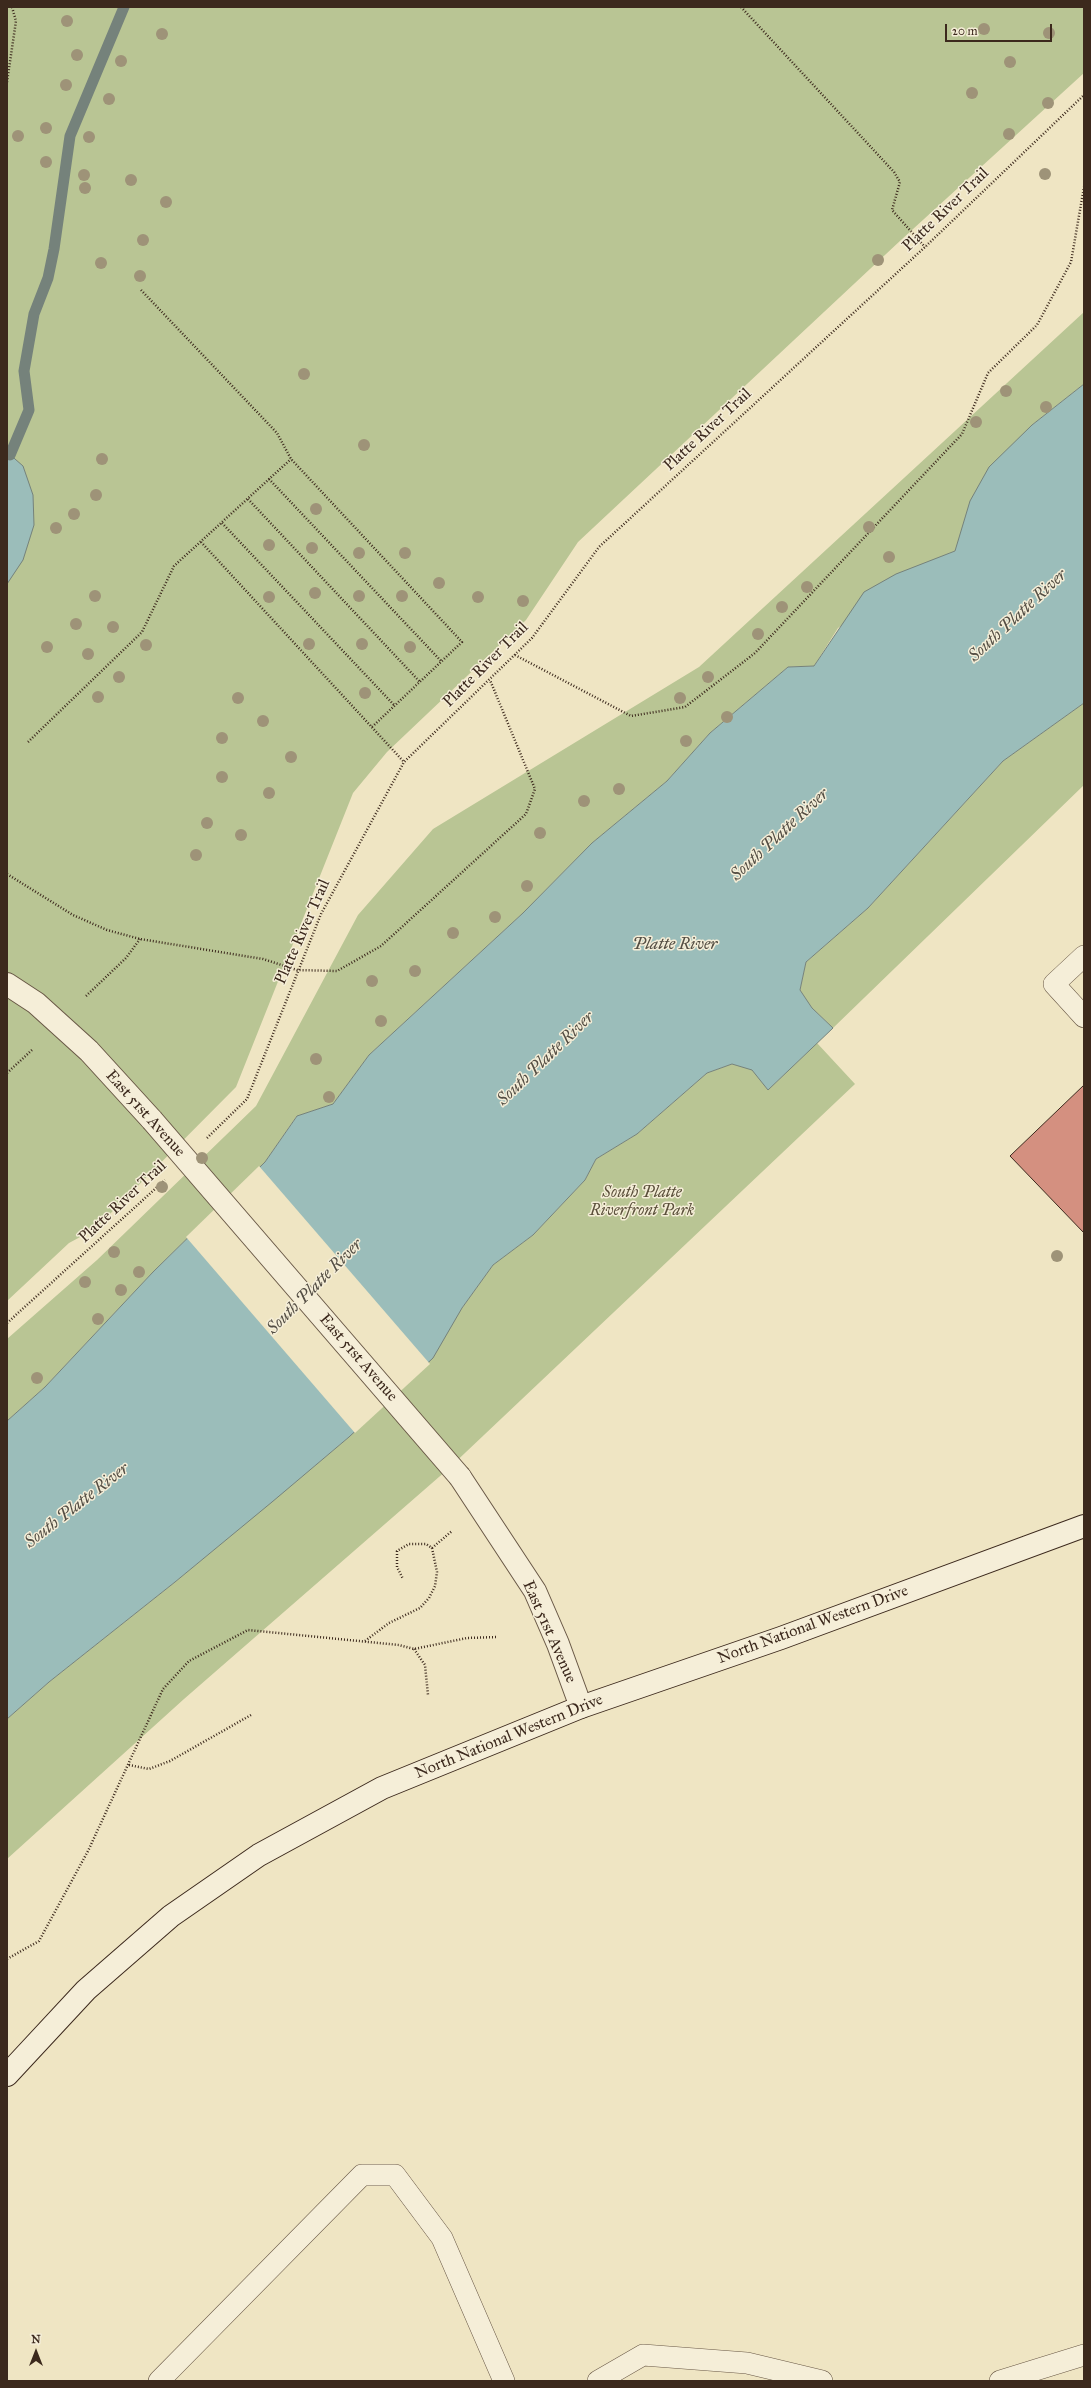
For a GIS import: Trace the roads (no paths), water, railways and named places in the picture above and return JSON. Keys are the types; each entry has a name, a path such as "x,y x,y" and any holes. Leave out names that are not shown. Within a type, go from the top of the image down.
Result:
{"street":[{"name":"East 51st Avenue","path":"7,984 36,1004 89,1051 152,1120 460,1477 535,1591 558,1644 581,1707"},
{"name":"North National Western Drive","path":"7,2075 92,1985 171,1916 259,1855 382,1788 581,1707 781,1638 1084,1526"}],"lane":[{"path":"1084,956 1054,984 1084,1017"},
{"path":"158,2381 362,2175 395,2175 442,2238 504,2381"},
{"path":"598,2381 643,2355 747,2363 822,2381"},
{"path":"1000,2381 1084,2355"}],"water":[{"name":"Platte River","path":"1084,384 1084,703 1003,761 868,908 806,962 800,990 812,1008 833,1028 768,1090 752,1070 732,1064 707,1073 637,1134 596,1159 585,1180 533,1235 493,1265 462,1308 433,1358 349,1437 175,1582 49,1682 7,1719 7,1421 45,1387 153,1272 265,1162 297,1116 333,1104 369,1055 523,913 592,843 667,781 710,733 788,667 814,666 864,592 896,574 955,551 970,501 989,467 1032,425"},
{"path":"7,452 23,466 33,495 34,525 23,560 7,584"}],"waterway":[{"path":"10,455 29,410 24,371 34,314 48,278 54,249 70,136 124,7"}],"water label":[{"name":"South Platte River","path":"1018,616"},
{"name":"South Platte River","path":"780,835"},
{"name":"South Platte River","path":"546,1059"},
{"name":"South Platte River","path":"315,1287"},
{"name":"South Platte River","path":"77,1506"}],"park label":[{"name":"South Platte Riverfront Park","path":"642,1202"}]}
